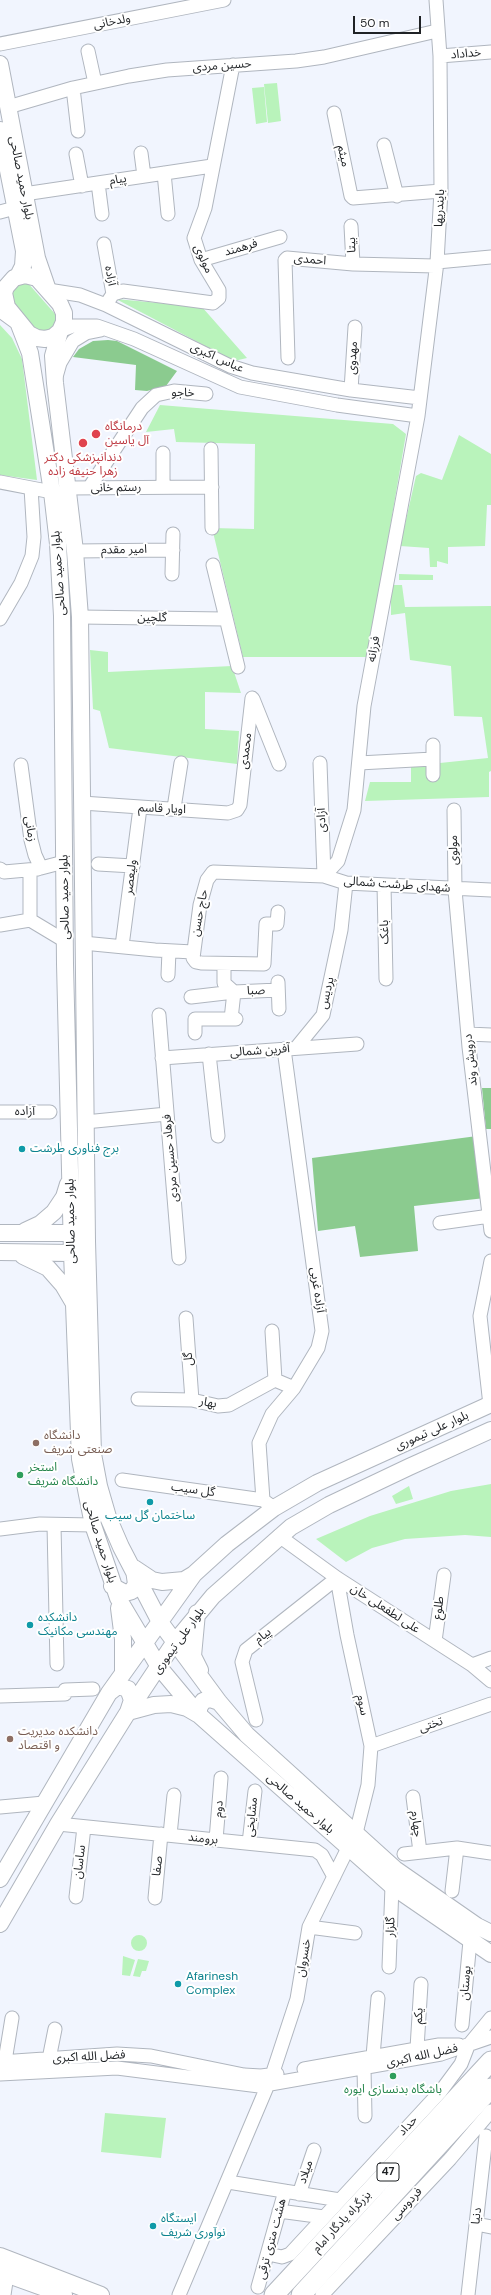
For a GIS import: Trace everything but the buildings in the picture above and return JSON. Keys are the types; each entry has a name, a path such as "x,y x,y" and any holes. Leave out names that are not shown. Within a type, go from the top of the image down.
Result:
{"highway":[{"name":"بزرگراه یادگار امام","path":"272,2290 491,2061"},
{"name":"بزرگراه یادگار امام","path":"301,2295 491,2088"}],"main road":[{"name":"بلوار حمید صالحی","path":"0,64 39,267 48,290"},
{"name":"بلوار حمید صالحی","path":"0,130 7,210 24,251 23,266 10,279"},
{"path":"31,276 37,278 48,290 64,313 64,322 60,331 49,338 37,338 29,334 18,322 4,300 4,293 10,279 31,276"},
{"path":"0,309 18,322"},
{"name":"بلوار حمید صالحی","path":"18,322 32,365 52,492 58,544 62,616 65,941 75,1181 87,1241 94,1454 98,1486 108,1517 125,1557 134,1568 160,1622 218,1702 247,1735 352,1840 392,1886 491,1954"},
{"name":"بلوار حمید صالحی","path":"60,331 54,356 55,383 75,551 80,617 84,1122 75,1181 71,1233 80,1459 93,1525 115,1592 144,1645 159,1667 199,1715 352,1840 477,1926 491,1934"},
{"path":"65,941 83,943"},
{"path":"22,1233 40,1224 54,1212 75,1181"},
{"path":"0,1233 71,1233 87,1241 72,1253 7,1252"},
{"path":"7,1252 48,1268 63,1285 74,1304"},
{"name":"بلوار علی تیموری","path":"0,1879 109,1693 123,1671 144,1645 194,1574 268,1504 490,1404"},
{"name":"بلوار علی تیموری","path":"0,1924 58,1824 128,1712 174,1643 197,1613 213,1596 279,1536 291,1527 329,1506 491,1430"},
{"path":"134,1568 152,1580 162,1582 184,1580 194,1574"},
{"path":"123,1671 123,1639 115,1592 132,1590 136,1584 134,1568"},
{"path":"194,1574 191,1593 194,1599 198,1602 213,1596"},
{"path":"197,1613 194,1656 218,1702"},
{"path":"109,1693 118,1686 128,1689 132,1700 128,1712"},
{"path":"199,1715 199,1708 203,1701 210,1699 218,1702"},
{"path":"128,1712 154,1705 171,1704 187,1708 199,1715"},
{"path":"311,2295 359,2231"},
{"path":"0,2256 52,2288"},
{"path":"4,2273 52,2288 101,2295"}],"street":[{"name":"ولدخانی","path":"0,44 224,0"},
{"name":"بایندریها","path":"418,416 436,264 441,192 440,56 437,31 436,0"},
{"name":"حسین مردی","path":"8,107 73,88 167,70 324,57 437,31"},
{"path":"88,51 96,83"},
{"name":"خداداد","path":"440,56 491,52"},
{"name":"مولوی","path":"113,294 123,291 212,303 219,298 220,294 201,260 194,238 205,208 212,166 233,65"},
{"path":"73,88 78,131"},
{"name":"میثم","path":"334,113 351,196 353,198 397,196"},
{"path":"384,145 397,196 441,192"},
{"path":"141,153 144,176"},
{"path":"76,154 82,186"},
{"name":"پیام","path":"24,194 212,166"},
{"path":"164,173 168,214"},
{"path":"98,183 102,214"},
{"name":"بیتا","path":"351,226 353,264"},
{"name":"فرهمند","path":"201,260 280,237"},
{"name":"آزاده","path":"104,244 113,294 106,305"},
{"name":"احمدی","path":"288,358 285,260 287,258 353,264 436,264 491,257"},
{"name":"عباس اکبری","path":"48,290 80,295 106,305 230,366 260,374 351,390 420,398"},
{"name":"عباس اکبری","path":"60,331 73,326 85,325 109,329 240,386 336,406 418,416"},
{"name":"مهدوی","path":"351,390 355,327"},
{"path":"55,383 60,363 73,341 86,333 109,329"},
{"name":"خاجو","path":"89,488 142,408 156,395 174,391 206,394"},
{"name":"فرزانه","path":"324,876 338,861 352,820 364,706 418,416"},
{"path":"211,449 212,528"},
{"path":"163,453 163,487"},
{"path":"0,482 52,492"},
{"name":"رستم خانی","path":"68,488 212,487"},
{"path":"0,618 20,583 32,556 34,537 31,488"},
{"path":"172,574 173,534"},
{"name":"امیر مقدم","path":"75,551 173,550"},
{"path":"213,565 224,619 238,667"},
{"name":"گلچین","path":"80,617 224,619"},
{"name":"محمدی","path":"240,805 252,698 279,764"},
{"path":"433,745 433,775"},
{"path":"359,764 433,759"},
{"path":"174,808 181,763"},
{"name":"آزادی","path":"320,763 324,876"},
{"name":"زمانی","path":"21,765 36,870"},
{"name":"اویار قاسم","path":"82,803 140,808 174,808 228,813 237,810 240,805"},
{"name":"ولیعصر","path":"122,946 140,808"},
{"name":"مولوی","path":"454,810 455,890"},
{"path":"0,869 4,872 36,870 64,862"},
{"path":"98,864 133,866"},
{"path":"30,920 36,870"},
{"name":"شهدای طرشت شمالی","path":"209,876 213,872 220,871 277,876 324,876 346,883 455,890 491,890"},
{"name":"حاج حسن","path":"193,952 200,905 209,876"},
{"name":"پردیس","path":"290,1048 323,1014 342,930 346,883"},
{"name":"باغک","path":"384,885 386,979"},
{"name":"درویش‌ وند","path":"455,890 468,1034 491,1231"},
{"path":"83,943 193,952 193,958 196,962 264,964 266,924 277,924 278,912"},
{"path":"0,925 30,920 65,941"},
{"path":"168,975 169,951"},
{"path":"195,1033 195,1019 234,1019 234,992 224,983 224,964"},
{"name":"صبا","path":"191,997 278,986 279,1009"},
{"name":"فرهاد حسین مردی","path":"159,1015 179,1258"},
{"path":"468,1034 491,1035"},
{"name":"آفرین شمالی","path":"162,1058 357,1044"},
{"name":"آزاده غربی","path":"268,1504 259,1443 272,1414 294,1388 318,1348 322,1325 290,1048"},
{"path":"209,1054 218,1136"},
{"name":"آزاده","path":"0,1112 50,1112"},
{"path":"84,1122 167,1114"},
{"path":"440,1223 490,1216"},
{"path":"490,1404 480,1316 491,1261"},
{"name":"گل","path":"186,1318 192,1400"},
{"path":"272,1331 275,1380 294,1388"},
{"name":"بهار","path":"138,1399 192,1400 218,1406 229,1405 275,1380"},
{"name":"گل سیب","path":"122,1480 268,1504"},
{"path":"0,1529 28,1525 93,1525"},
{"path":"54,1525 57,1664"},
{"name":"علی لطفعلی خان","path":"279,1536 337,1578 472,1665 491,1681"},
{"name":"طلوع","path":"435,1641 444,1575"},
{"name":"پیام","path":"256,1720 242,1662 246,1650 337,1578"},
{"name":"سوم","path":"337,1578 346,1635 371,1746 368,1785 352,1840"},
{"path":"472,1665 491,1658"},
{"path":"0,1696 65,1694 65,1690 93,1689"},
{"name":"تختی","path":"371,1746 491,1704"},
{"name":"دوم","path":"216,1840 221,1778"},
{"name":"مشایخی","path":"249,1843 255,1791"},
{"path":"165,1835 174,1795"},
{"name":"چهارم","path":"413,1797 420,1852"},
{"path":"0,1806 44,1803"},
{"name":"برومند","path":"58,1824 316,1850 322,1855 334,1877"},
{"name":"ساسان","path":"76,1897 84,1827"},
{"name":"صفا","path":"155,1898 165,1835"},
{"name":"خسروان","path":"179,2295 270,2080 297,1999 309,1927 352,1840"},
{"path":"452,1891 457,1848"},
{"path":"404,1854 457,1848 491,1853"},
{"name":"گلزار","path":"389,1967 392,1886"},
{"path":"309,1927 355,1933"},
{"name":"بوستان","path":"462,2025 470,1941"},
{"name":"یکم","path":"417,2048 421,1984"},
{"path":"373,2056 378,1998"},
{"path":"3,2062 12,2018"},
{"path":"468,2046 491,2018"},
{"path":"468,2046 491,2028"},
{"path":"49,2059 55,2030"},
{"path":"468,2046 491,2037"},
{"name":"فضل الله اکبری","path":"3,2062 92,2055 117,2054 151,2056 270,2080 373,2056 417,2048 439,2045 468,2046"},
{"name":"فضل الله اکبری","path":"0,2074 117,2068 149,2071 242,2085 364,2068 441,2054 468,2046"},
{"name":"حداد","path":"268,2254 288,2256 441,2091 461,2064 468,2046"},
{"path":"92,2055 92,2069"},
{"path":"364,2068 365,2116"},
{"name":"فردوسی","path":"322,2295 450,2158 491,2111"},
{"name":"دنیا","path":"468,2295 486,2136"},
{"name":"میلاد","path":"299,2194 314,2150"},
{"path":"228,2182 340,2200"},
{"name":"هشت متری ترقی","path":"272,2290 268,2254 284,2191"},
{"path":"279,2211 324,2217"},
{"path":"476,2224 491,2227"},
{"path":"4,2273 4,2295"}],"green space":[{"path":"277,83 281,121 268,123 264,84"},
{"path":"264,87 267,122 256,124 252,88"},
{"path":"27,282 56,315 56,324 52,330 35,332 10,302 14,286"},
{"path":"116,299 202,307 247,358 234,361"},
{"path":"0,325 12,338 22,359 37,480 0,475"},
{"path":"93,341 117,341 177,371 166,386 147,391 135,390 136,365 73,357 79,349"},
{"path":"160,405 393,424 406,434 368,657 243,657 212,528 254,529 255,444 176,442 174,429 146,432"},
{"path":"459,435 491,454 491,505 487,505 485,546 448,547 448,564 437,561 437,567 430,567 429,548 400,546 416,476 421,473 442,480"},
{"path":"399,574 433,575 433,580 399,580"},
{"path":"391,585 402,585 405,607 491,606 491,771 489,772 489,797 365,801 370,782 411,782 411,766 488,758 482,717 454,716 451,666 410,660 405,613 391,615"},
{"path":"90,650 108,652 108,672 232,666 241,693 205,692 205,729 239,731 237,764 109,748 100,711 93,709"},
{"path":"482,1088 491,1088 491,1129 486,1129"},
{"path":"477,1136 485,1198 414,1206 418,1251 360,1257 355,1226 318,1231 312,1158"},
{"path":"491,1484 491,1537 465,1535 405,1539 372,1548 346,1562 316,1539 370,1516 451,1491"},
{"path":"409,1486 413,1499 396,1504 392,1496"},
{"path":"139,1935 146,1940 147,1943 142,1950 139,1951 132,1946 131,1943 136,1936"},
{"path":"123,1956 135,1960 130,1976 122,1975"},
{"path":"138,1959 149,1961 146,1971 142,1971 140,1977 133,1976"},
{"path":"105,2113 166,2118 161,2158 101,2152"}],"place":[{"name":"درمانگاه آل یاسین","path":"96,434"},
{"name":"دندانپزشکی دکتر زهرا حنیفه زاده","path":"83,443"},
{"name":"برج فناوری طرشت","path":"22,1149"},
{"name":"دانشگاه صنعتی شریف","path":"36,1443"},
{"name":"استخر دانشگاه شریف","path":"20,1475"},
{"name":"ساختمان گل سیب","path":"150,1502"},
{"name":"دانشکده مهندسی مکانیک","path":"30,1625"},
{"name":"دانشکده مدیریت و اقتصاد","path":"10,1739"},
{"name":"Afarinesh Complex","path":"178,1984"},
{"name":"باشگاه بدنسازی ایوره","path":"393,2076"},
{"name":"ایستگاه نوآوری شریف","path":"153,2226"}]}
